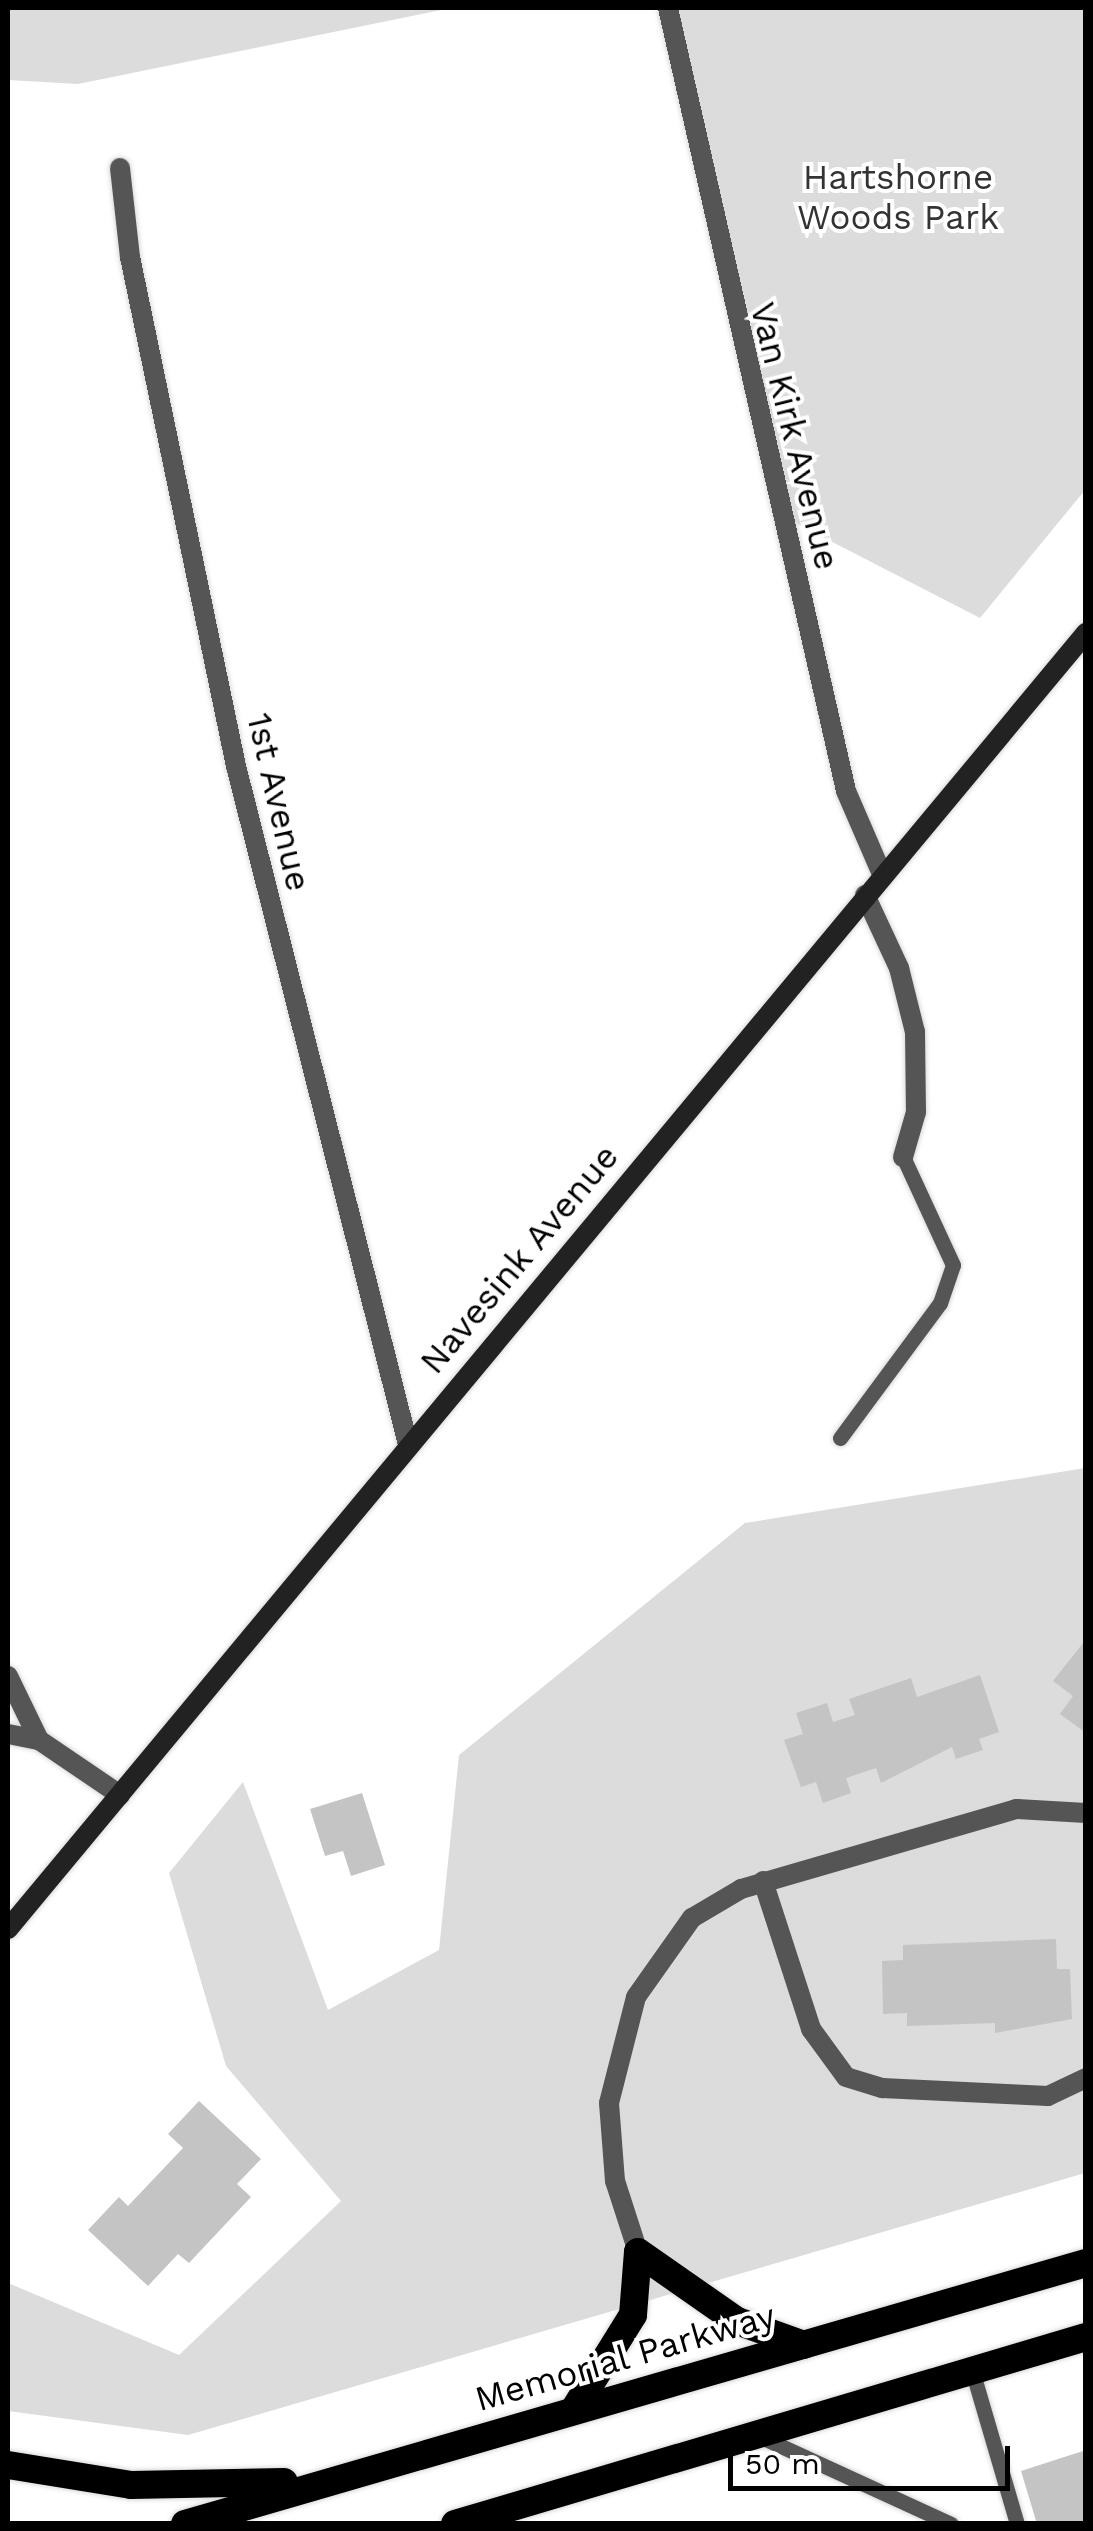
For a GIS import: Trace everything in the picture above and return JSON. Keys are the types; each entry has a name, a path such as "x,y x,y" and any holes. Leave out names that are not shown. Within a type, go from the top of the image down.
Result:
{"highway":[{"path":"638,2252 737,2321 804,2344"},
{"path":"574,2410 633,2315 638,2252"},
{"name":"Memorial Parkway","path":"185,2524 1086,2263"},
{"path":"454,2524 1086,2337"},
{"path":"8,2465 183,2487 345,2477"}],"main road":[{"name":"Navesink Avenue","path":"8,1930 408,1444 1086,633"}],"street":[{"name":"Van Kirk Avenue","path":"668,8 846,791 882,874"},
{"name":"1st Avenue","path":"120,168 130,256 236,766 408,1444"},
{"path":"865,895 899,968 915,1032 916,1112 903,1157"},
{"path":"8,1676 39,1740"},
{"path":"8,1734 39,1740 120,1795"},
{"path":"638,2252 609,2141 631,2014 650,1969 692,1918 763,1882 1017,1809 1086,1813"},
{"path":"763,1882 811,2029 846,2077 882,2088 1048,2096 1086,2078"}],"lane":[{"path":"840,1438 940,1302 952,1265 903,1157"},
{"path":"972,2370 1017,2524"},
{"path":"756,2434 950,2524"}],"green space":[{"path":"8,8 451,8 78,84 8,80"},
{"name":"Hartshorne Woods Park","path":"660,8 1085,8 1085,490 980,618 778,514"},
{"path":"1085,1468 1085,2173 188,2435 8,2411 8,2283 179,2355 341,2201 226,2066 169,1873 243,1782 328,2010 439,1950 459,1755 745,1523"}],"building":[{"path":"1083,1643 1086,1733 1060,1714 1073,1696 1053,1681"},
{"path":"980,1675 999,1732 979,1739 983,1750 956,1759 952,1747 881,1783 876,1768 846,1778 851,1793 823,1803 816,1782 801,1787 784,1740 803,1734 796,1713 827,1703 833,1722 855,1715 849,1699 911,1678 917,1697"},
{"path":"362,1793 385,1865 351,1876 343,1851 325,1856 310,1809"},
{"path":"1056,1939 1057,1969 1070,1969 1072,2019 995,2033 995,2023 907,2026 907,2013 883,2014 882,1961 903,1960 903,1945"},
{"path":"199,2101 261,2159 237,2184 251,2197 189,2263 178,2254 148,2286 88,2230 119,2197 128,2206 183,2148 168,2134"},
{"path":"1086,2450 1086,2524 1037,2524 1021,2471"}]}
